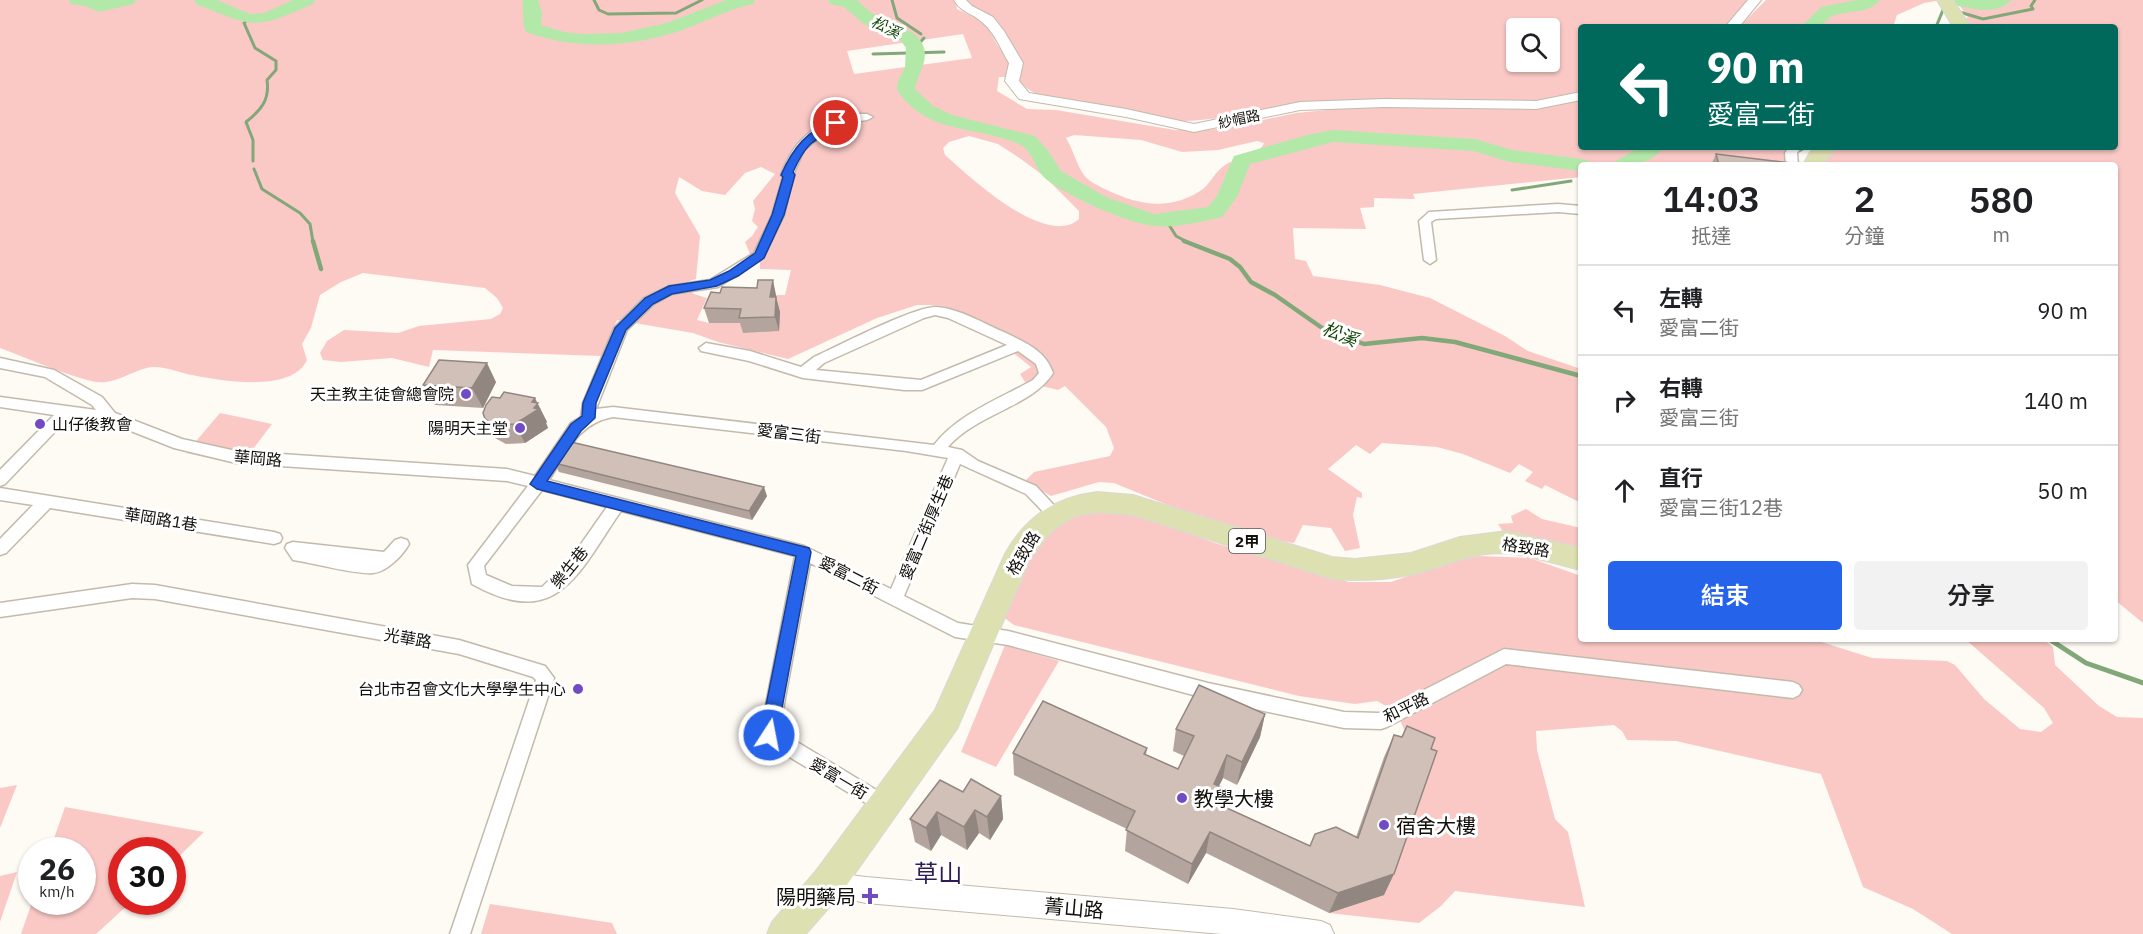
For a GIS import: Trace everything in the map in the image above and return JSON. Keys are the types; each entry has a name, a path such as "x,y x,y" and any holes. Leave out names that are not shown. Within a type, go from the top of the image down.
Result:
{"main road":[{"path":"1945,0 1959,21"},
{"path":"1814,162 1824,150"},
{"name":"格致路","path":"784,934 827,884 946,719 1019,554 1031,534 1055,515 1091,501 1110,500 1177,518 1306,561 1355,570 1411,564 1485,543 1508,542 1578,558"}],"street":[{"name":"紗帽路","path":"960,0 966,9 985,16 991,22 1016,63 1012,81 1024,96 1055,104 1125,113 1177,126 1194,128 1300,106 1384,103 1536,105 1578,97"},
{"path":"1735,24 1755,0"},
{"path":"537,484 576,427 588,418 590,403 621,328 649,301 669,290 713,284 734,273 759,255 778,215 789,175 787,175 803,144 836,123 855,117 867,117"},
{"path":"1430,260 1425,221 1433,215 1558,208 1578,210"},
{"path":"803,373 819,360 921,314 935,311 951,314 1019,345 1042,361 1046,373 1038,384 957,429 944,440 938,450"},
{"path":"706,348 750,356 803,373 904,386 922,385 1019,345"},
{"name":"華岡路","path":"0,363 49,373 97,400 110,417 179,444 236,457 507,475 537,484"},
{"path":"0,402 110,417"},
{"path":"0,480 66,411"},
{"name":"愛富三街","path":"588,418 613,412 938,450 957,454 973,465 1031,490 1055,515"},
{"name":"愛富二街厚生巷","path":"894,599 957,454"},
{"name":"樂生巷","path":"537,484 476,565 477,579 488,585 533,596 548,592 563,579 617,505"},
{"name":"愛富二街","path":"537,484 804,552 955,630 982,635"},
{"name":"華岡路1巷","path":"0,494 274,538"},
{"path":"0,549 48,500"},
{"path":"387,559 401,544"},
{"name":"愛富一街","path":"804,552 769,735 884,805"},
{"name":"光華路","path":"0,610 132,591 155,592 459,647 539,671 544,678 536,708 511,774 478,887 460,934"},
{"name":"和平路","path":"982,635 1008,638 1208,691 1344,720 1381,721 1504,656 1793,690"},
{"name":"菁山路","path":"827,884 866,890 1233,922 1321,934"}],"shaded area":[{"path":"0,0 956,0 957,9 984,22 1012,64 1009,77 999,77 997,91 1027,109 1056,110 1175,130 1220,129 1296,113 1337,109 1422,106 1534,107 1578,101 1578,150 1788,150 1784,162 1578,162 1578,177 1413,194 1415,199 1374,198 1374,207 1360,208 1366,229 1293,228 1295,259 1306,261 1313,276 1380,285 1430,298 1505,336 1528,351 1578,368 1578,502 1545,485 1542,489 1525,481 1533,472 1519,464 1510,473 1463,454 1437,447 1382,443 1370,454 1356,445 1328,469 1362,493 1362,498 1357,497 1353,515 1360,548 1345,551 1331,528 1303,525 1294,543 1261,538 1170,506 1114,483 1099,482 1051,496 1025,481 1034,472 1110,456 1114,448 1106,427 1065,386 1058,390 1025,382 1020,374 1031,367 967,316 943,306 917,305 877,318 788,359 718,342 693,333 617,320 601,356 433,350 429,367 392,358 341,362 323,360 320,353 327,341 344,330 398,333 419,326 491,319 500,314 503,308 497,298 485,288 363,273 341,282 320,295 311,328 302,344 307,360 299,370 287,377 272,381 238,382 152,367 108,382 91,381 0,348","holes":["963,34 972,58 854,74 847,51","1074,135 1141,140 1182,152 1218,150 1257,141 1264,143 1258,151 1225,165 1200,191 1177,201 1154,204 1119,195 1089,180 1084,175 1066,138","969,136 998,144 1044,176 1079,211 1079,219 1065,226 1048,225 1029,218 990,193 945,155 943,148 949,142","761,167 775,174 753,201 755,209 752,221 758,227 745,242 750,254 760,263 760,269 791,270 785,295 762,295 745,323 709,323 697,320 707,298 694,294 681,284 696,279 700,236 675,193 679,177 702,191 725,195 745,173"]},
{"path":"967,0 1748,0 1727,24 1578,24 1578,92 1550,98 1518,103 1486,104 1306,102 1216,118 1180,121 1127,109 1056,101 1031,91 1020,82 1019,63 996,21 981,10 968,6"},
{"path":"1766,0 1936,0 1897,15 1894,24 1742,24"},
{"path":"1956,0 2143,0 2143,623 2118,602 2118,162 1821,162 1834,150 2118,150 2118,24 1965,24 1961,19 1968,18"},
{"path":"220,413 272,424 241,465 186,453"},
{"path":"1526,509 1542,519 1578,527 1578,548 1504,533 1498,524 1513,523 1511,516"},
{"path":"1117,511 1160,522 1215,543 1349,582 1391,582 1443,564 1477,556 1530,558 1578,575 1578,642 1821,642 1872,658 1947,661 1955,665 1984,699 2020,729 2041,732 2053,723 2044,708 1968,642 2047,642 2053,647 2055,665 2099,706 2117,717 2143,718 2143,934 1952,934 1913,909 1863,887 1821,774 1676,741 1627,740 1622,731 1614,725 1536,731 1537,750 1555,819 1568,832 1585,907 1455,891 1441,906 1419,923 1329,913 1411,745 1399,718 1388,707 1377,701 1355,704 1299,696 1014,625 1002,616 1025,558 1059,523 1083,514"},
{"path":"1005,645 1059,661 996,767 961,752"},
{"path":"17,785 0,828 0,788"},
{"path":"65,807 204,832 186,849 186,837 108,837 108,915 117,915 96,934 21,934 28,915 96,915 96,837 55,837"},
{"path":"17,872 0,922 0,876"},
{"path":"490,904 612,923 617,934 481,934"}],"building":[{"path":"1716,154 1783,162 1718,162"},
{"path":"758,280 773,280 770,297 776,297 775,317 739,318 741,309 704,308 711,292 720,293 722,287 757,288"},
{"path":"439,360 487,363 472,388 423,385"},
{"path":"504,392 535,398 532,402 538,403 534,408 539,409 515,424 495,425 485,419 483,413 492,397 500,398"},
{"path":"571,442 764,487 749,511 554,463"},
{"path":"1199,685 1265,714 1242,762 1227,755 1214,784 1227,790 1220,805 1310,846 1315,834 1336,827 1358,838 1394,735 1402,737 1407,726 1435,738 1431,749 1437,751 1394,874 1338,893 1210,832 1192,864 1126,830 1135,811 1013,753 1043,701 1147,748 1144,754 1178,769 1194,736 1176,729"},
{"path":"971,779 1001,796 987,817 975,810 964,827 937,812 926,828 910,819 940,780 963,792"}],"waterway":[{"name":"松溪","path":"77,0 89,1 99,7 128,0"},
{"name":"松溪","path":"202,0 248,19 267,18 307,0"},
{"name":"松溪","path":"530,0 533,13 532,28 547,34 583,39 621,38 657,32 747,0"},
{"path":"594,0 599,10 608,14 676,13 702,0"},
{"name":"松溪","path":"836,0 850,3 870,20 908,37 915,48 914,67 907,81 906,90 926,110 945,119 1028,140 1042,156 1053,175 1099,201 1152,220 1215,212 1227,197 1241,160 1314,139 1333,136 1475,145 1510,156 1578,164"},
{"path":"892,0 897,18 921,34"},
{"name":"松溪","path":"1813,24 1827,11 1855,7 1872,0"},
{"path":"1955,0 1985,6 2003,0"},
{"path":"1956,11 1983,19 2033,9 2031,6 2035,0"},
{"path":"1937,24 1943,10 1948,11"},
{"path":"248,19 244,23 255,48 276,61 276,70 267,80 266,99 246,122 253,140 253,161"},
{"path":"915,48 924,38"},
{"path":"873,54 944,52"},
{"name":"松溪","path":"1628,162 1649,150"},
{"path":"1797,152 1801,150"},
{"path":"254,169 262,189 300,213 310,224 313,242"},
{"path":"1512,190 1571,181"},
{"name":"松溪","path":"1166,220 1176,236 1187,242"},
{"path":"313,241 321,269"},
{"name":"松溪","path":"1184,241 1230,259 1240,267 1251,282 1275,295 1325,330 1364,344 1422,338 1455,342 1578,375"},
{"name":"松溪","path":"2054,642 2086,663 2143,683"}],"place":[{"name":"天主教主徒會總會院","path":"466,394"},
{"name":"山仔後教會","path":"40,424"},
{"name":"陽明天主堂","path":"520,428"},
{"name":"台北市召會文化大學學生中心","path":"578,689"},
{"name":"教學大樓","path":"1182,798"},
{"name":"宿舍大樓","path":"1384,825"},
{"name":"陽明藥局","path":"870,896"}],"district":[{"name":"草山","path":"938,873"}],"route":[{"path":"769,735 804,552 537,484 576,427 588,418 590,403 621,328 649,301 669,290 713,284 734,273 759,255 778,215 789,175 787,175 796,153 807,139 836,123"}]}
